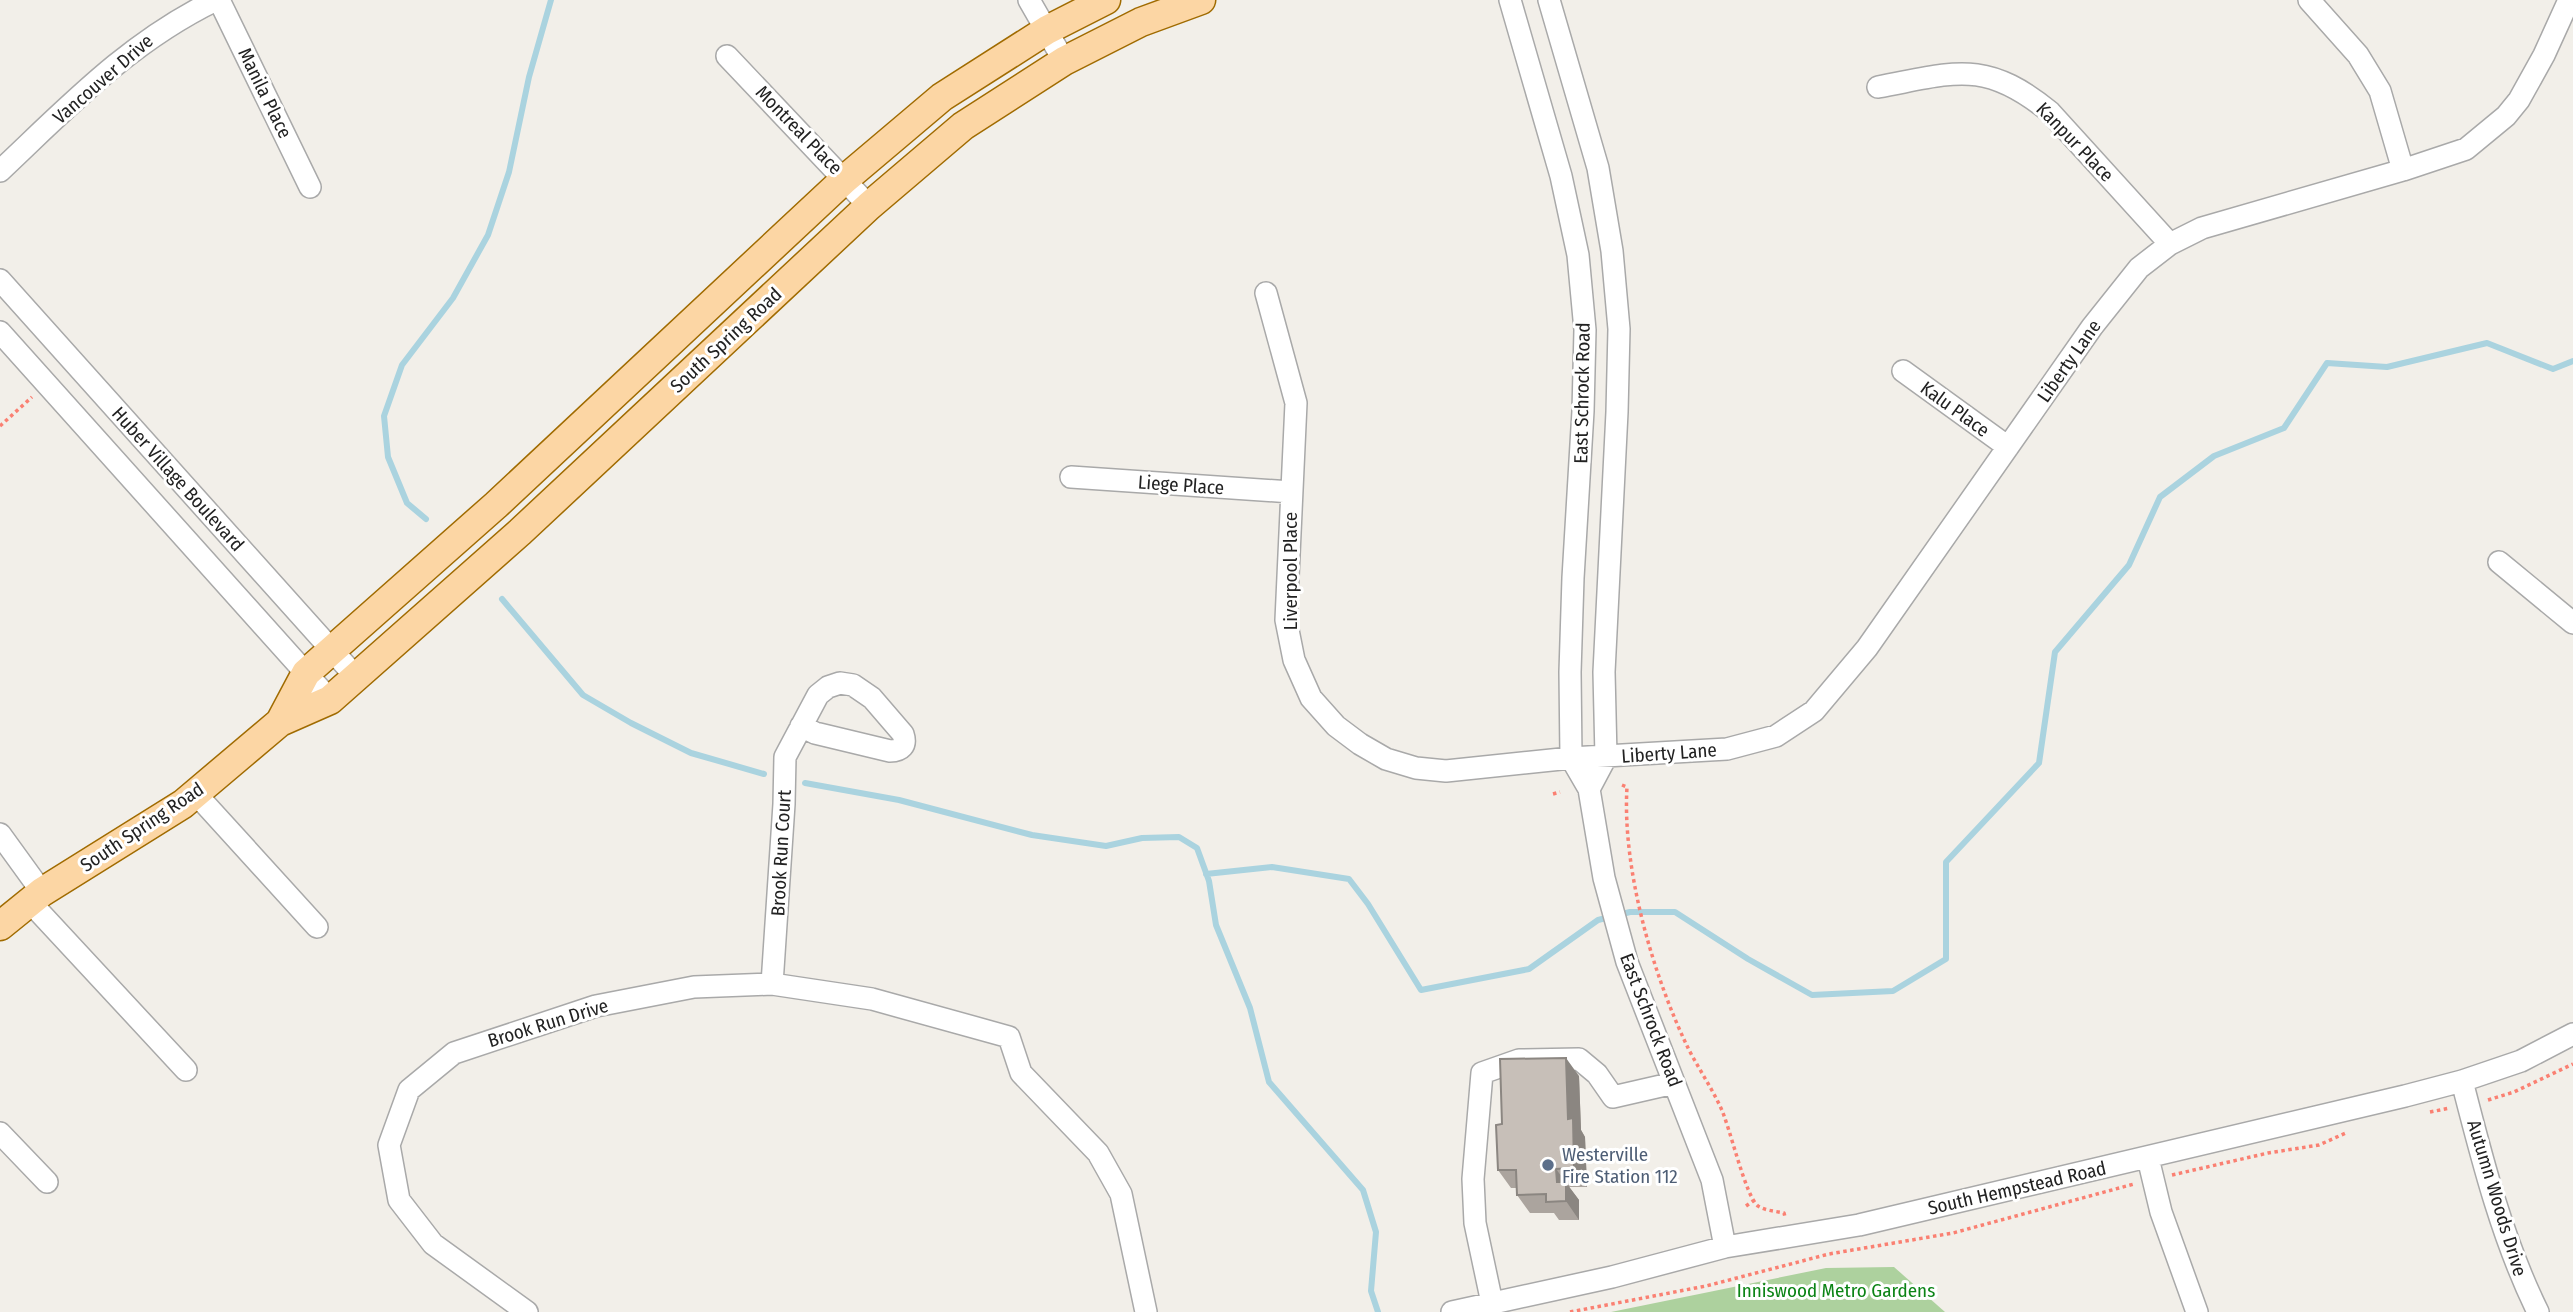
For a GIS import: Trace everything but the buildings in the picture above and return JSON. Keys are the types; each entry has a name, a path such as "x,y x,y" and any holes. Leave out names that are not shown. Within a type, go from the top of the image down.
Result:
{"main road":[{"name":"South Spring Road","path":"280,722 306,673 496,505 845,179 942,97 1046,30 1106,0"},
{"name":"South Spring Road","path":"0,926 36,897 183,804 280,722 330,700 520,532 869,206 963,126 1065,61 1141,22 1201,0"}],"street":[{"name":"Vancouver Drive","path":"0,171 106,72 146,40 185,15 218,0"},
{"name":"Manila Place","path":"218,0 310,187"},
{"path":"1029,0 1065,61"},
{"name":"East Schrock Road","path":"1510,0 1561,176 1578,255 1585,330 1583,423 1570,659 1571,758 1589,789 1604,878 1627,962 1712,1180 1725,1247"},
{"name":"East Schrock Road","path":"1549,0 1598,168 1612,251 1619,329 1604,659 1606,757 1589,789"},
{"path":"2309,0 2358,55 2380,90 2403,170"},
{"name":"Liberty Lane","path":"1606,757 1727,749 1776,736 1814,711 1867,648 2092,327 2139,268 2170,244 2202,228 2466,149 2506,116 2519,100 2569,0"},
{"name":"Montreal Place","path":"727,56 869,206"},
{"name":"Kanpur Place","path":"1878,87 1958,72 1982,74 2030,96 2050,112 2170,244"},
{"name":"Huber Village Boulevard","path":"0,280 356,677"},
{"name":"Liverpool Place","path":"1266,293 1296,403 1286,620 1294,660 1311,698 1336,726 1360,744 1386,759 1416,768 1446,771 1606,757"},
{"name":"Huber Village Boulevard","path":"0,332 330,700"},
{"name":"Kalu Place","path":"1903,371 2007,447"},
{"name":"Liege Place","path":"1071,477 1291,492"},
{"path":"2500,562 2573,623"},
{"name":"Brook Run Court","path":"772,984 785,757 818,695 828,687 840,683 853,685 872,698 903,734 905,740 898,751 890,751 815,733 802,726"},
{"path":"196,794 317,927"},
{"path":"0,834 36,897 186,1070"},
{"name":"Brook Run Drive","path":"527,1312 433,1244 399,1200 389,1145 409,1090 454,1053 596,1006 694,987 772,984 872,999 1009,1037 1021,1073 1098,1153 1121,1194 1146,1312"},
{"name":"South Hempstead Road","path":"1452,1312 1612,1277 1725,1247 1859,1224 2148,1158 2462,1081 2521,1061 2573,1034"},
{"path":"1492,1303 1475,1223 1473,1179 1482,1073 1519,1060 1579,1059 1597,1074 1612,1097 1674,1083"},
{"name":"Autumn Woods Drive","path":"2462,1081 2487,1174 2519,1275 2538,1312"},
{"path":"0,1133 47,1182"},
{"path":"2148,1158 2161,1212 2197,1312"}],"path":[{"path":"0,426 46,383"},
{"path":"1624,786 1627,846 1661,982 1689,1049 1720,1107 1753,1201 1769,1211 1784,1213"},
{"path":"1553,794 1560,792"},
{"path":"2490,1100 2514,1092 2573,1064"},
{"path":"2420,1114 2447,1109"},
{"path":"2179,1174 2268,1153 2319,1145 2354,1129"},
{"path":"1570,1312 1706,1286 1829,1254 1953,1233 2128,1185"},
{"path":"1746,1206 1753,1201"}],"green space":[{"name":"Inniswood Metro Gardens","path":"1894,1267 1945,1312 1611,1312 1826,1268"}],"waterway":[{"path":"426,519 407,503 388,457 384,416 402,365 453,298 488,235 509,172 529,77 551,0"},
{"path":"1206,874 1272,867 1349,879 1368,904 1421,990 1529,969 1598,920 1630,912 1675,912 1748,959 1812,995 1893,991 1946,959 1946,862 2039,763 2055,652 2129,565 2160,497 2214,456 2284,428 2327,363 2387,367 2487,343 2553,369 2573,361"},
{"path":"502,599 583,695 691,753 764,774"},
{"path":"805,783 899,800 1032,835 1106,846 1142,838 1179,837 1197,848 1209,881 1216,925 1250,1008 1269,1082 1363,1190 1376,1232 1371,1291 1378,1312"}],"place":[{"name":"Westerville Fire Station 112","path":"1548,1165"}]}
